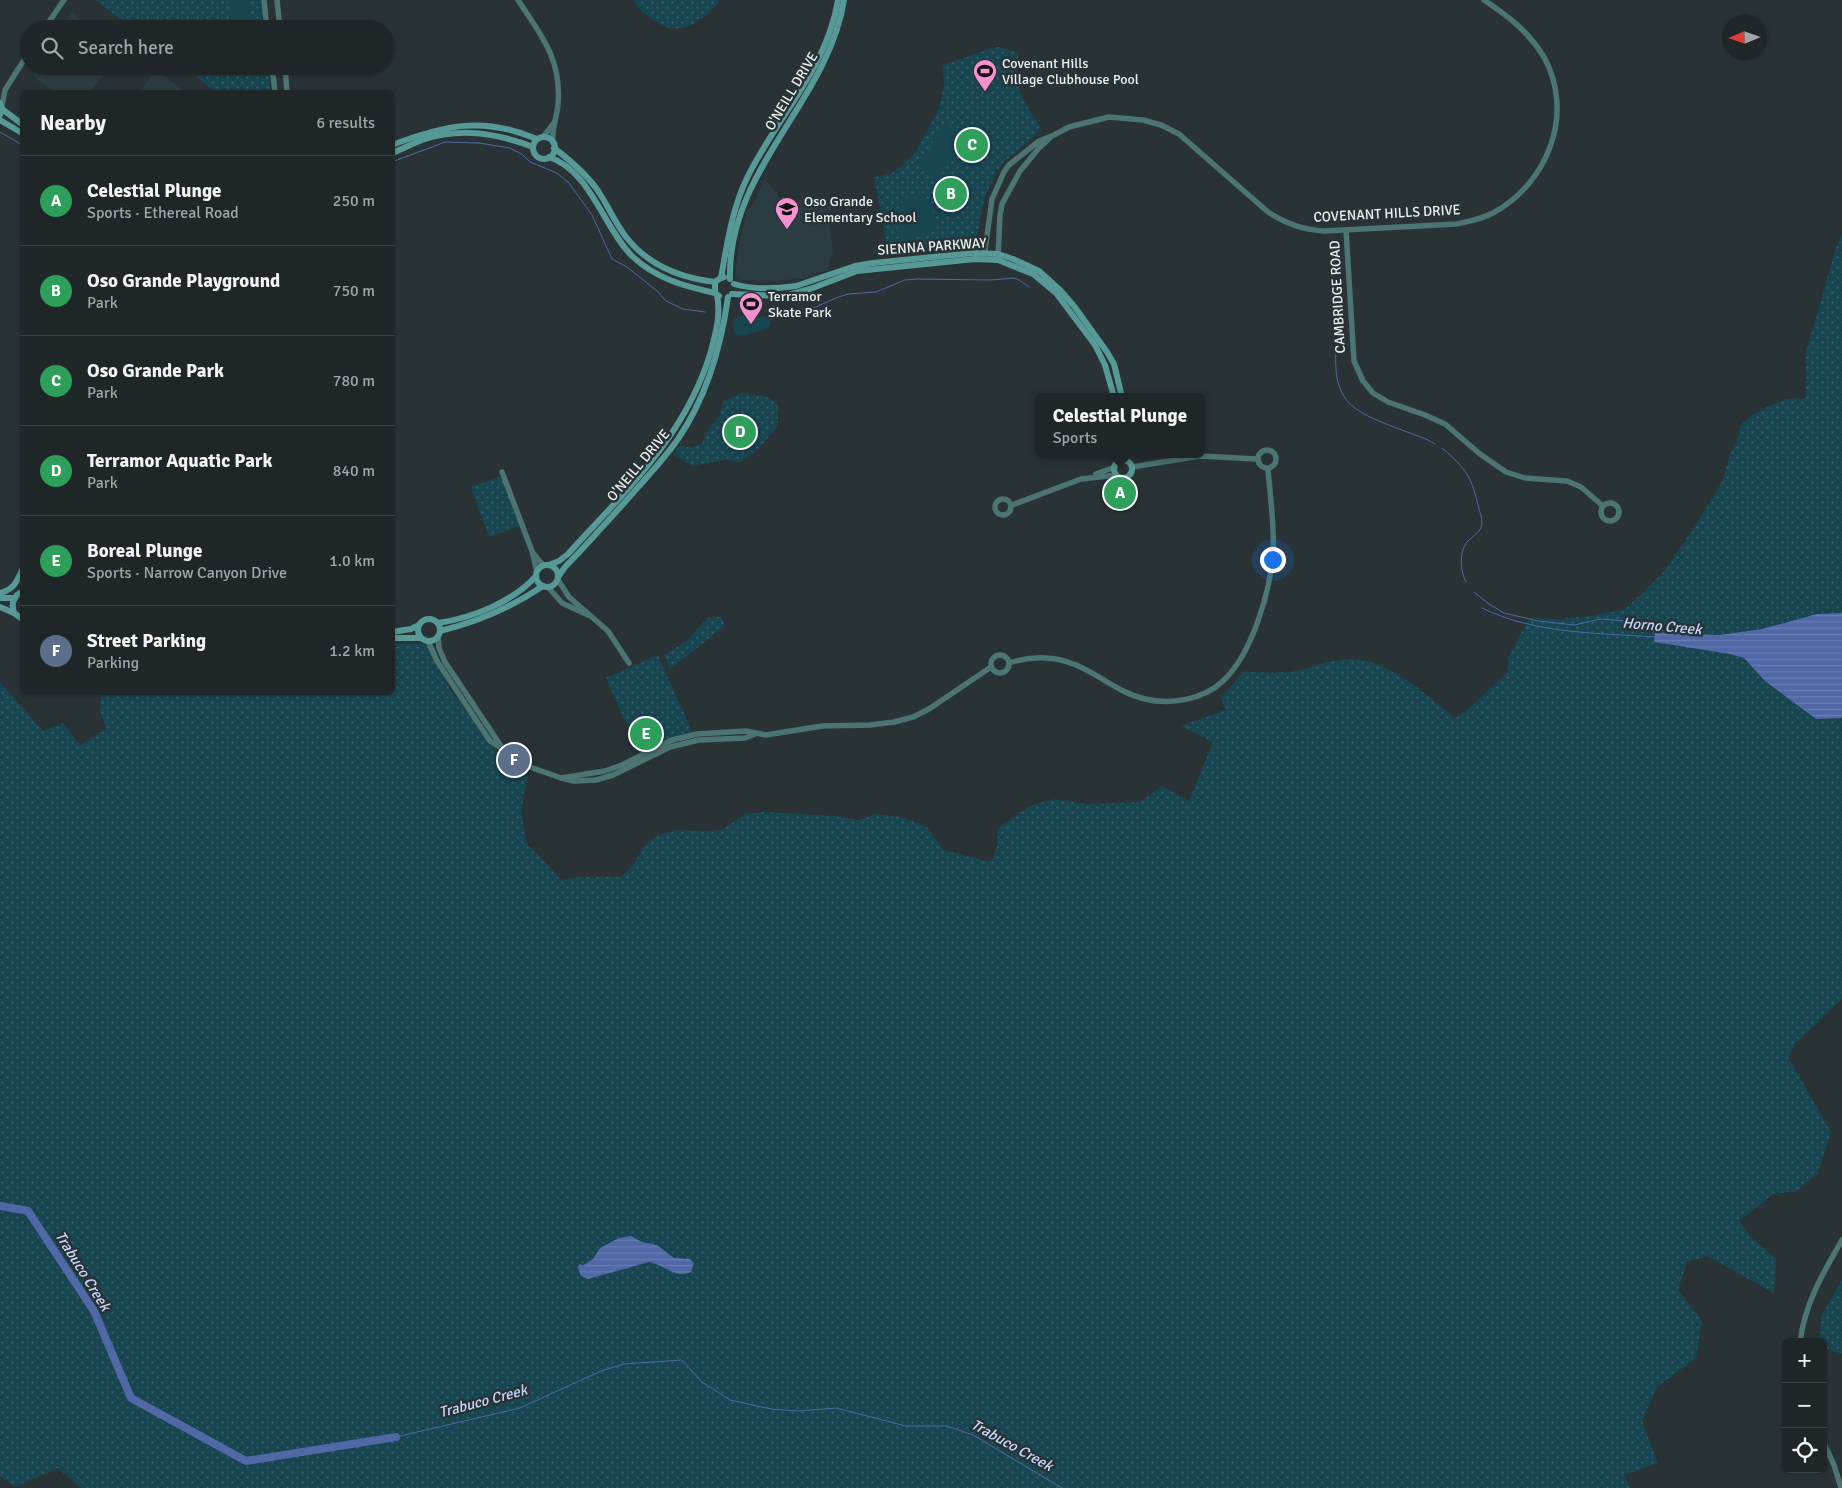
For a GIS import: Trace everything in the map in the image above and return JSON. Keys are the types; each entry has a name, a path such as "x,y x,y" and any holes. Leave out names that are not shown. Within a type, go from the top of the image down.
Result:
{"main road":[{"name":"O'NEILL DRIVE","path":"395,632 411,629 428,618 432,618 438,623 466,616 488,608 529,584 546,565 559,561 568,554 664,446 679,425 698,388 707,365 719,314 714,289 718,280 735,211 747,178 814,69 836,16 838,0"},
{"name":"O'NEILL DRIVE","path":"395,638 425,640 488,616 545,586 554,585 565,567 651,472 678,439 694,410 713,366 730,296 735,289 732,281 732,250 741,213 753,183 768,154 822,67 834,41 844,0"},
{"path":"1,108 20,122"},
{"path":"0,120 20,132"},
{"path":"395,144 426,132 470,125 502,128 540,138 549,138 554,146 594,185 618,224 636,248 656,264 682,276 732,281"},
{"path":"395,151 438,136 461,133 491,134 533,147"},
{"path":"533,147 540,138"},
{"path":"549,157 554,146"},
{"path":"533,147 536,156 543,159 549,157 558,161 573,173 598,200 612,223 618,224"},
{"path":"595,198 616,237 643,265 660,276 678,284 716,294 722,298 730,296"},
{"name":"SIENNA PARKWAY","path":"730,296 784,296 810,289 857,271 984,256"},
{"name":"SIENNA PARKWAY","path":"732,281 763,288 785,288 865,264 984,256 1024,263 1039,271 1060,290 1100,340 1114,364 1121,393"},
{"name":"SIENNA PARKWAY","path":"998,257 1033,274 1056,293 1095,345 1106,365 1113,393"},
{"path":"1117,461 1117,475 1126,477 1132,469 1126,458"},
{"path":"546,565 556,568 558,578"},
{"path":"536,574 538,582 545,586"},
{"path":"0,593 7,591 16,584 20,575"},
{"path":"14,613 12,604 14,598 20,594"},
{"path":"0,598 14,598"},
{"path":"0,607 14,613 20,618"},
{"path":"438,623 439,634"},
{"path":"419,625 418,632 425,640"}],"street":[{"path":"264,0 266,20"},
{"path":"277,0 279,20"},
{"path":"518,0 554,58 558,81 554,146"},
{"name":"COVENANT HILLS DRIVE","path":"984,256 992,198 1009,165 1039,141 1069,126 1108,116 1143,120 1161,125 1184,138 1248,196 1284,222 1307,230 1324,231 1457,224 1478,220 1492,214 1527,188 1543,166 1556,130 1556,102 1553,79 1544,58 1522,28 1484,0"},
{"path":"50,20 62,1"},
{"path":"1,108 2,92 20,65"},
{"path":"273,75 275,90"},
{"path":"286,75 287,90"},
{"path":"540,138 555,121"},
{"name":"COVENANT HILLS DRIVE","path":"998,257 1002,204 1020,171 1039,148 1054,135"},
{"path":"1009,165 1020,171"},
{"name":"CAMBRIDGE ROAD","path":"1346,230 1354,362 1363,381 1374,393 1388,402 1445,424 1480,454 1506,472 1524,478 1567,482 1581,487 1603,506"},
{"path":"1257,459 1263,450 1273,452 1276,457 1275,463 1268,468"},
{"path":"1205,456 1257,459"},
{"path":"1132,469 1188,458"},
{"path":"1257,459 1261,466 1268,468"},
{"path":"1090,477 1117,461"},
{"path":"1009,663 1024,658 1059,660 1077,665 1120,689 1144,698 1162,701 1177,701 1202,695 1223,682 1245,651 1253,634 1266,594 1273,556 1273,528 1268,468"},
{"path":"502,472 532,551 536,574"},
{"path":"1012,505 1081,479 1117,475"},
{"path":"532,551 546,565"},
{"path":"558,578 569,597 608,631 629,663"},
{"path":"545,586 562,603 590,615"},
{"path":"439,634 439,648 446,662 500,746"},
{"path":"425,640 490,741 530,768 574,781 596,780 613,775 670,747 699,740 746,738 755,734 766,735 822,726 894,722 913,717 930,710 991,667"},
{"path":"998,655 1004,655 1009,663 1006,671 1001,674 995,672 991,667 991,661 998,655"},
{"path":"1801,1338 1808,1304 1820,1278 1842,1240"},
{"path":"1827,1450 1842,1488"}],"shaded area":[{"path":"96,0 261,0 263,20 122,20"},
{"path":"229,0 249,0 252,20 231,20"},
{"path":"633,0 719,0 710,12 697,22 689,26 673,29 652,19"},
{"path":"72,12 81,20 67,20"},
{"path":"999,47 1018,53 1017,80 1025,101 1040,127 1039,132 1004,162 997,171 984,200 975,246 889,256 874,177 890,174 916,152 939,108 944,86 943,64"},
{"path":"103,75 92,90 51,90 33,76"},
{"path":"152,75 163,75 183,90 141,90"},
{"path":"198,75 269,75 271,90 213,90 197,77"},
{"path":"944,123 964,135 939,179 920,168 919,165"},
{"name":"Oso Grande Elementary School","path":"764,179 777,193 781,204 810,199 818,203 822,201 831,205 828,218 833,251 829,270 803,278 777,281 739,280 735,277 739,244 747,211 754,203"},
{"path":"920,189 937,220 935,228 903,245 897,228 900,206 905,199"},
{"path":"1842,234 1842,999 1796,1043 1788,1057 1831,1132 1818,1173 1797,1191 1773,1194 1739,1221 1753,1239 1776,1259 1774,1293 1707,1256 1687,1262 1678,1290 1702,1321 1696,1358 1657,1387 1642,1421 1658,1463 1624,1475 1631,1488 81,1488 58,1468 16,1487 0,1476 0,682 43,731 63,723 80,745 107,729 100,711 101,695 395,695 395,644 430,644 450,690 470,713 486,740 507,763 528,774 521,812 527,845 539,855 561,880 582,877 621,877 634,864 644,846 658,835 677,830 722,830 745,814 765,812 834,816 859,820 876,814 902,817 927,827 943,850 991,862 998,844 997,829 1032,805 1055,799 1086,804 1140,802 1162,786 1189,801 1213,742 1181,726 1226,710 1221,698 1244,671 1287,672 1338,660 1364,660 1392,671 1406,679 1455,718 1466,711 1508,672 1508,658 1529,618 1559,619 1592,616 1625,609 1666,569 1699,520 1722,482 1730,455 1738,439 1740,426 1752,415 1786,399 1806,398 1806,353 1835,251"},
{"name":"Terramor Skate Park","path":"744,315 753,317 768,316 770,326 763,330 738,336 734,333 733,322 737,317"},
{"path":"741,393 765,396 778,404 778,425 760,447 741,462 724,460 692,466 674,454 680,445 691,448 702,443 709,428 720,416 723,402"},
{"path":"502,476 520,526 489,537 471,487"},
{"path":"709,617 721,617 725,626 670,669 664,655 685,642"},
{"path":"658,655 692,731 640,755 606,678"},
{"path":"1842,1280 1842,1354 1827,1349 1827,1338 1819,1338 1821,1317"}],"water":[{"path":"1842,613 1842,718 1816,719 1765,681 1744,658 1654,642 1655,633 1720,635 1762,629 1817,614"},
{"path":"631,1236 642,1242 657,1245 674,1258 690,1259 694,1263 691,1272 685,1274 674,1273 649,1262 588,1279 581,1276 578,1268 579,1265 581,1264 582,1266 593,1259 600,1248 619,1238"}],"waterway":[{"path":"0,132 20,144"},
{"path":"395,161 445,142 479,143 510,148 523,155 530,162 557,173 569,183 592,215 612,259 627,267 657,291 666,301 683,309 705,312"},
{"path":"792,313 816,307 848,294 876,292 905,280 991,280 1014,278 1029,287"},
{"path":"1337,337 1337,377 1341,391 1348,402 1371,417 1435,444"},
{"path":"1442,448 1463,468 1471,482 1482,523 1478,532 1464,546 1462,568 1466,582"},
{"path":"1474,592 1504,613 1538,621 1574,625 1601,619 1627,621"},
{"name":"Horno Creek","path":"1482,608 1502,617 1545,628 1655,637"},
{"name":"Trabuco Creek","path":"0,1206 28,1211 94,1311 131,1398 246,1461 396,1437"},
{"name":"Trabuco Creek","path":"396,1437 520,1408 601,1371 624,1364 682,1360 702,1382 730,1400 771,1409 798,1411 836,1408 906,1426 947,1426 973,1435 1062,1488"}],"place":[{"name":"Covenant Hills Village Clubhouse Pool","path":"985,92"},
{"name":"Oso Grande Park","path":"972,145"},
{"name":"Oso Grande Playground","path":"951,194"},
{"name":"Oso Grande Elementary School","path":"787,230"},
{"name":"Terramor Skate Park","path":"751,325"},
{"name":"Terramor Aquatic Park","path":"740,432"},
{"name":"Celestial Plunge","path":"1120,493"},
{"name":"Boreal Plunge","path":"646,734"},
{"name":"Street Parking","path":"514,760"}]}
